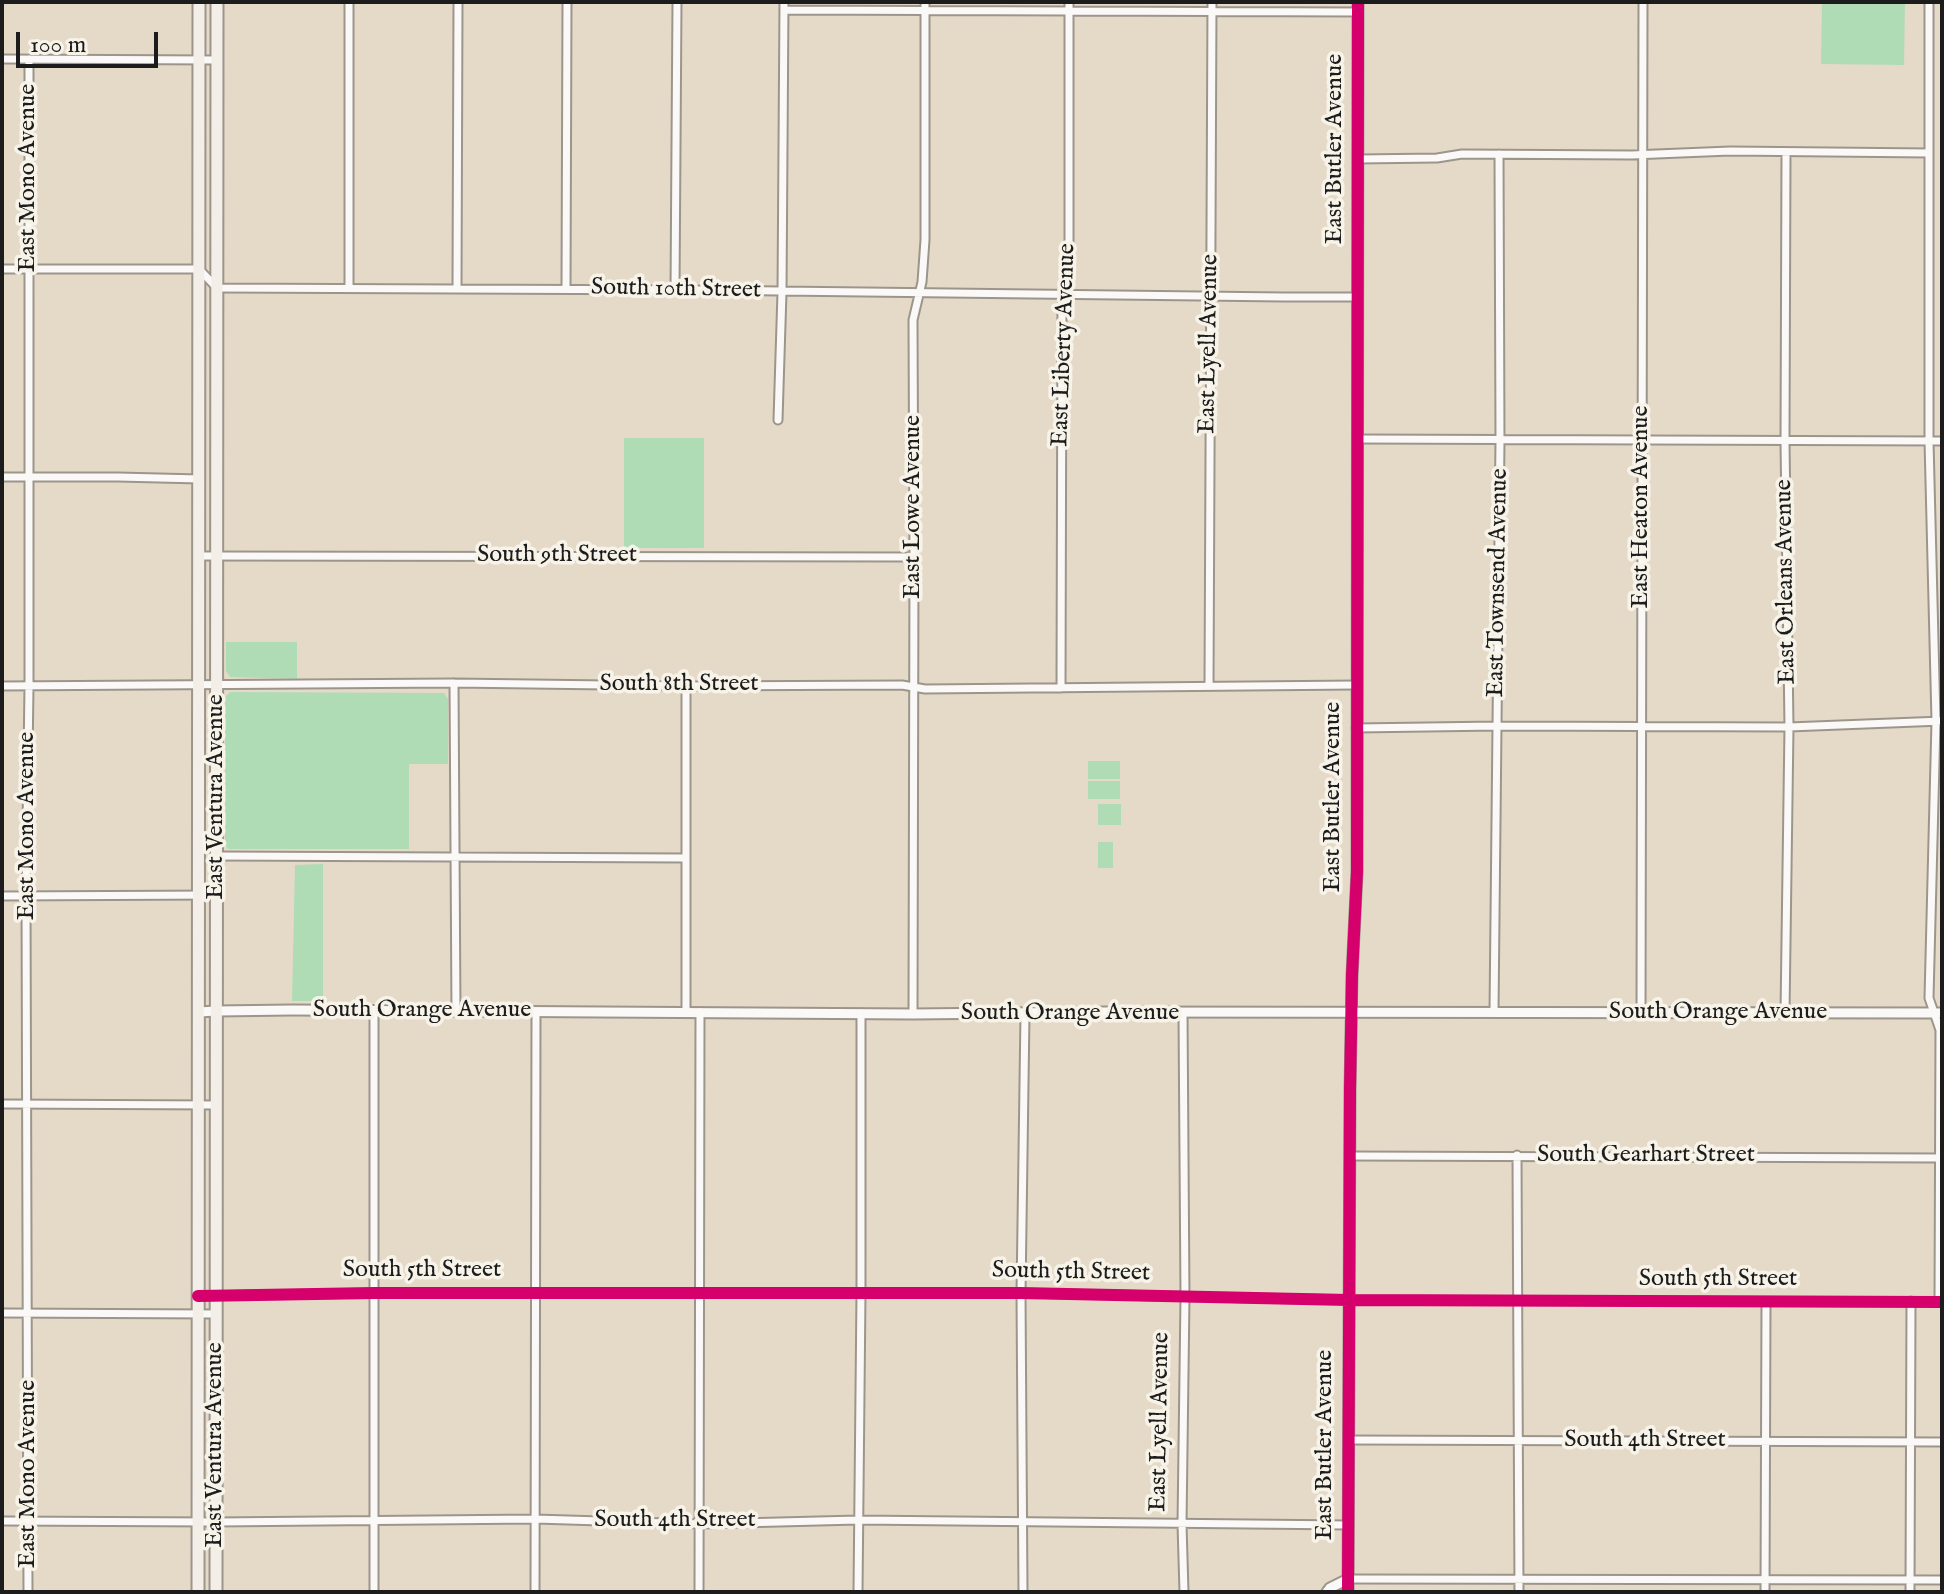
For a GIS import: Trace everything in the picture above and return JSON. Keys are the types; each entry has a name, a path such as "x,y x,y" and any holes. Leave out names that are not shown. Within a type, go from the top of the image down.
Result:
{"main road":[{"name":"East Ventura Avenue","path":"198,1592 199,2"},
{"name":"East Ventura Avenue","path":"216,1592 217,2"}],"street":[{"path":"349,2 349,288"},
{"path":"457,289 458,2"},
{"path":"566,289 567,2"},
{"path":"675,290 677,2"},
{"name":"East Liberty Avenue","path":"1061,688 1062,305 1069,284 1069,2"},
{"name":"East Lyell Avenue","path":"1209,686 1212,2"},
{"name":"East Heaton Avenue","path":"1641,1012 1643,2"},
{"path":"1929,2 1929,441 1939,721 1929,998 1938,1013 1940,1030 1940,1302"},
{"path":"778,420 784,6 1212,13 1358,7"},
{"name":"East Lowe Avenue","path":"913,1014 913,320 925,240 925,6"},
{"name":"East Butler Avenue","path":"1348,1592 1351,1013 1357,872 1358,7"},
{"path":"2,59 217,60"},
{"name":"East Mono Avenue","path":"28,1592 26,897 29,59"},
{"path":"1358,159 1437,158 1462,154 1643,155 1730,151 1929,153"},
{"name":"East Orleans Avenue","path":"1785,1013 1789,727 1785,442 1786,152"},
{"name":"East Townsend Avenue","path":"1494,1012 1500,440 1499,154"},
{"path":"2,269 199,269 217,288"},
{"name":"South 10th Street","path":"217,288 1357,297"},
{"path":"1357,439 1942,441"},
{"path":"2,477 200,479"},
{"name":"South 9th Street","path":"200,556 914,557"},
{"path":"454,683 456,1012"},
{"name":"South 8th Street","path":"2,686 454,683 902,685 925,689 1356,685"},
{"path":"686,686 686,1012"},
{"path":"1356,728 1789,727 1939,721"},
{"path":"216,856 686,858"},
{"path":"2,896 217,895"},
{"name":"South Orange Avenue","path":"199,1012 1938,1013"},
{"path":"374,1012 374,1592"},
{"path":"535,1592 536,1012"},
{"path":"699,1592 700,1012"},
{"path":"858,1592 861,1013"},
{"name":"East Lyell Avenue","path":"1183,1013 1184,1592"},
{"path":"1023,1592 1021,1293 1025,1014"},
{"path":"2,1104 217,1105"},
{"path":"1517,1155 1519,1592"},
{"name":"South Gearhart Street","path":"1350,1156 1940,1158"},
{"name":"South 5th Street","path":"198,1296 1021,1293 1349,1300 1940,1302"},
{"path":"1910,1592 1911,1301"},
{"path":"1765,1592 1766,1302"},
{"path":"2,1313 216,1314"},
{"name":"South 4th Street","path":"1348,1440 1942,1442"},
{"name":"South 4th Street","path":"2,1521 535,1519 700,1524 858,1520 1348,1525"},
{"path":"1327,1592 1348,1579 1942,1580"}],"green space":[{"path":"1822,2 1905,2 1904,65 1821,64"},
{"path":"624,438 704,438 704,548 624,548"},
{"path":"226,642 297,642 297,679 230,677 226,671"},
{"path":"230,692 444,693 448,699 448,764 409,764 409,849 228,849 225,844 225,697"},
{"path":"1088,761 1120,761 1120,779 1088,779"},
{"path":"1088,781 1120,781 1120,799 1088,799"},
{"path":"1098,804 1121,804 1121,825 1098,825"},
{"path":"1098,842 1113,842 1113,868 1098,868"},
{"path":"323,864 323,1001 292,1001 295,865"}],"cycle path":[{"path":"1348,1592 1350,1090 1357,872 1358,2"},
{"path":"198,1296 1021,1293 1349,1300 1942,1302"}]}
